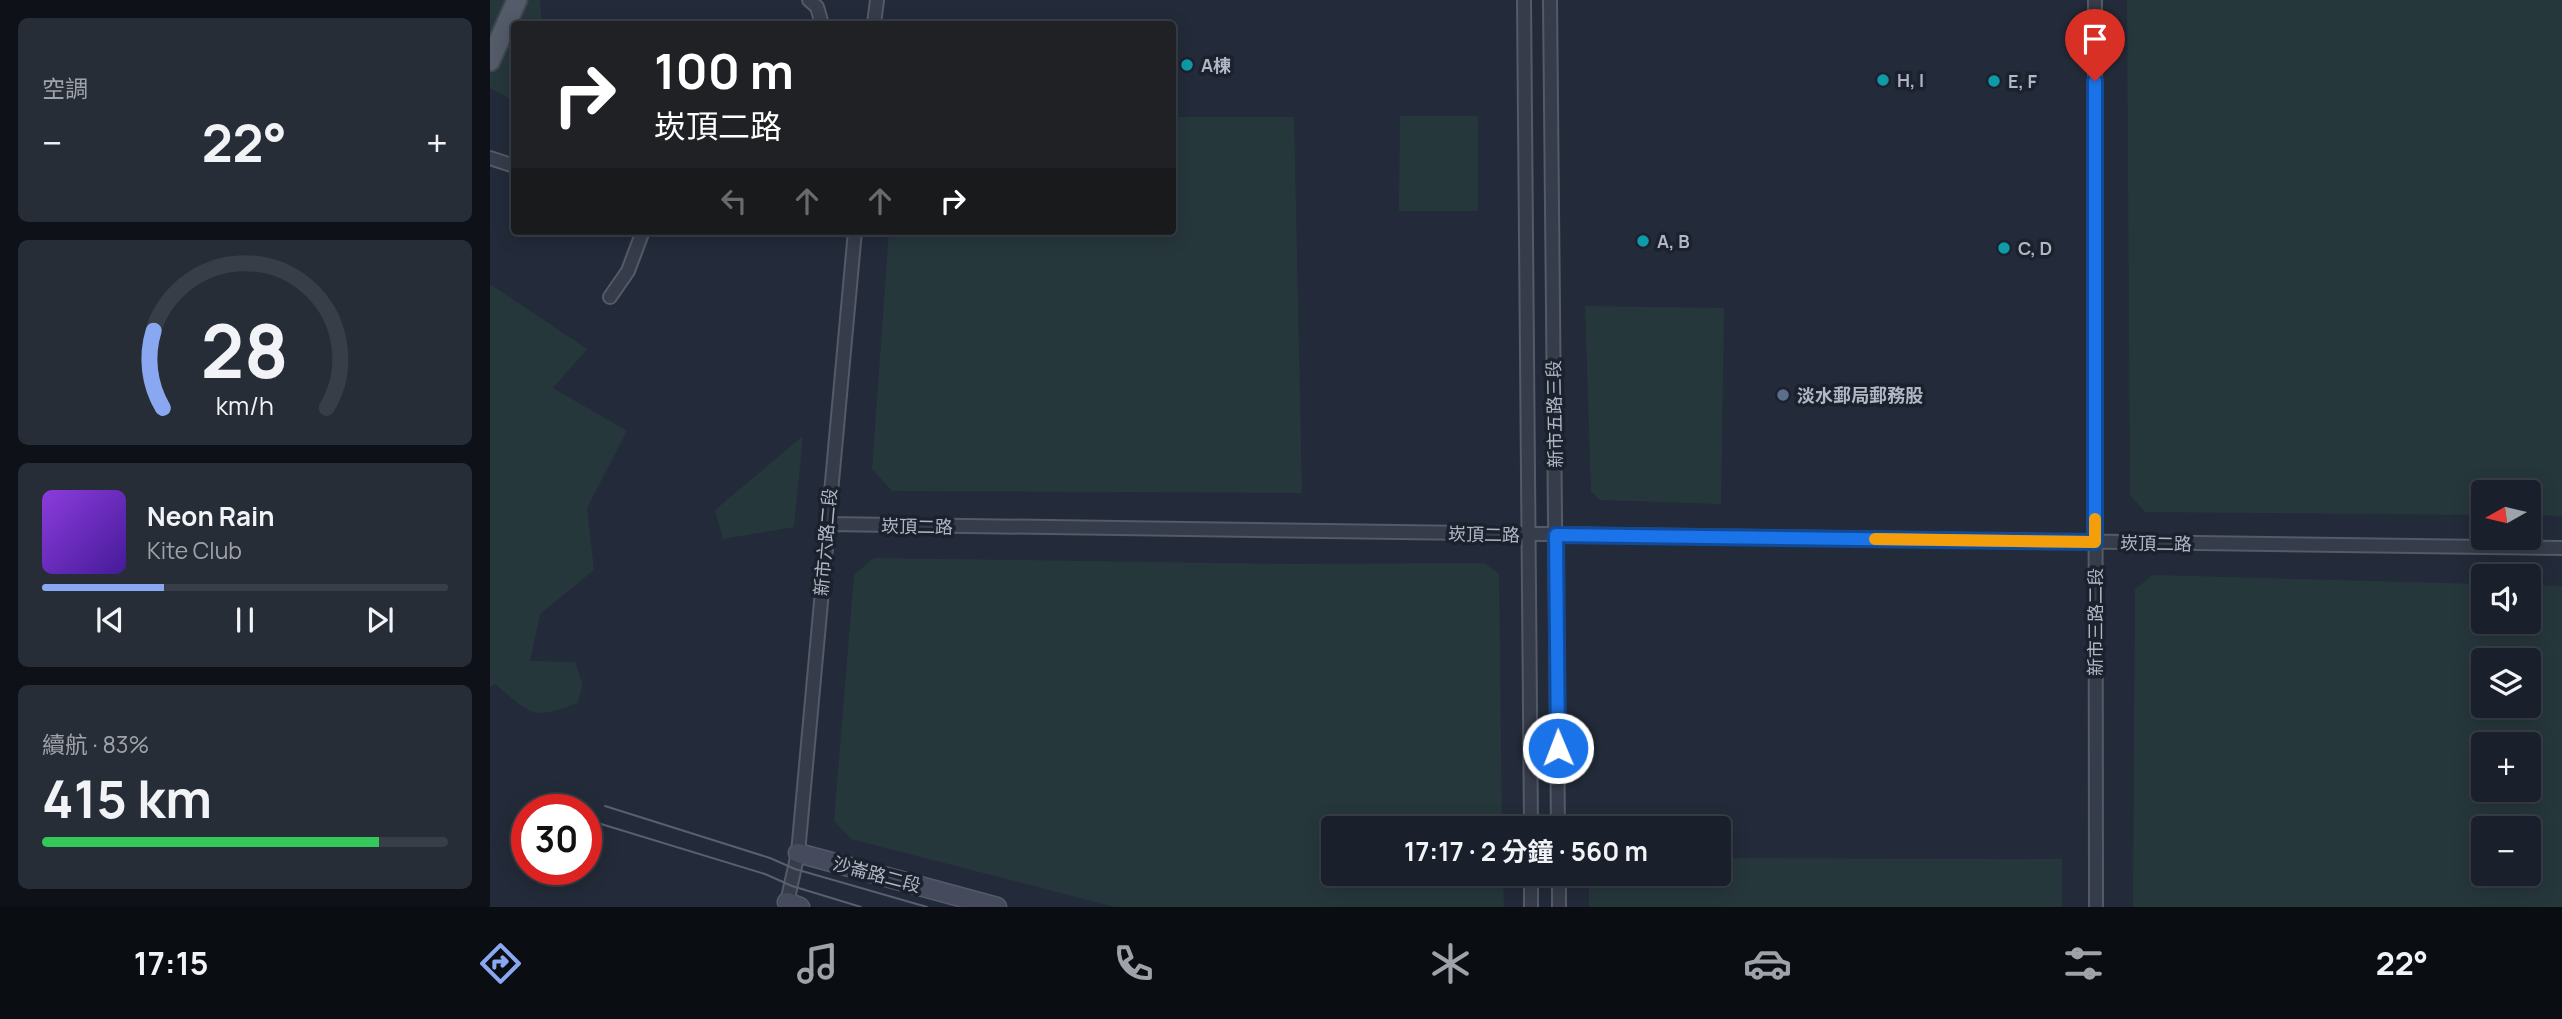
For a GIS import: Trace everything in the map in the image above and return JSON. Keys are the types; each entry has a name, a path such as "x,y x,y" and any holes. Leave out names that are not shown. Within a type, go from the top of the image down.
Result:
{"main road":[{"path":"490,61 517,0"}],"street":[{"path":"809,0 817,7 821,21"},
{"path":"874,21 877,0"},
{"name":"新市五路三段","path":"1524,0 1531,816"},
{"name":"新市五路三段","path":"1550,0 1559,816"},
{"name":"新市三路二段","path":"2095,0 2096,907"},
{"path":"490,158 511,166"},
{"path":"610,298 628,271 642,235"},
{"name":"新市六路二段","path":"791,905 799,853 855,235"},
{"name":"崁頂二路","path":"827,524 2562,548"},
{"name":"沙崙路二段","path":"799,853 997,907"},
{"path":"1531,886 1531,907"},
{"path":"1559,886 1559,907"}],"shaded area":[{"path":"490,0 540,0 542,21 511,21 511,99 490,88"},
{"path":"2127,0 2562,0 2562,516 2541,515 2541,480 2471,480 2471,515 2145,512 2130,495"},
{"path":"1400,116 1478,116 1478,211 1399,211"},
{"path":"1176,117 1294,117 1302,493 892,491 872,469 889,235 1176,235"},
{"path":"490,284 587,349 553,388 627,431 587,508 594,570 540,614 530,661 575,662 583,685 577,703 550,712 532,712 495,684 490,687"},
{"path":"1585,306 1724,308 1721,504 1600,500 1591,491"},
{"path":"803,436 794,527 723,539 715,510"},
{"path":"874,558 1283,564 1484,563 1499,574 1502,816 1321,816 1321,886 1503,886 1504,907 1115,907 851,839 834,821 854,575"},
{"path":"2153,575 2471,584 2471,634 2541,634 2541,585 2562,586 2562,907 2133,907 2135,589"},
{"path":"1731,858 2062,859 2062,907 1589,907 1589,886 1731,886"}],"tram line":[{"path":"605,806 770,858 795,869 927,907"},
{"path":"602,824 765,874 792,886 861,907"}],"slow traffic":[{"path":"1875,539 2095,542 2095,519"}],"place":[{"name":"A棟","path":"1187,65"},
{"name":"H, I","path":"1883,80"},
{"name":"E, F","path":"1994,81"},
{"name":"A, B","path":"1643,241"},
{"name":"C, D","path":"2004,248"},
{"name":"淡水郵局郵務股","path":"1783,395"}],"route":[{"path":"1558,748 1556,535 2095,542 2095,81"}]}
